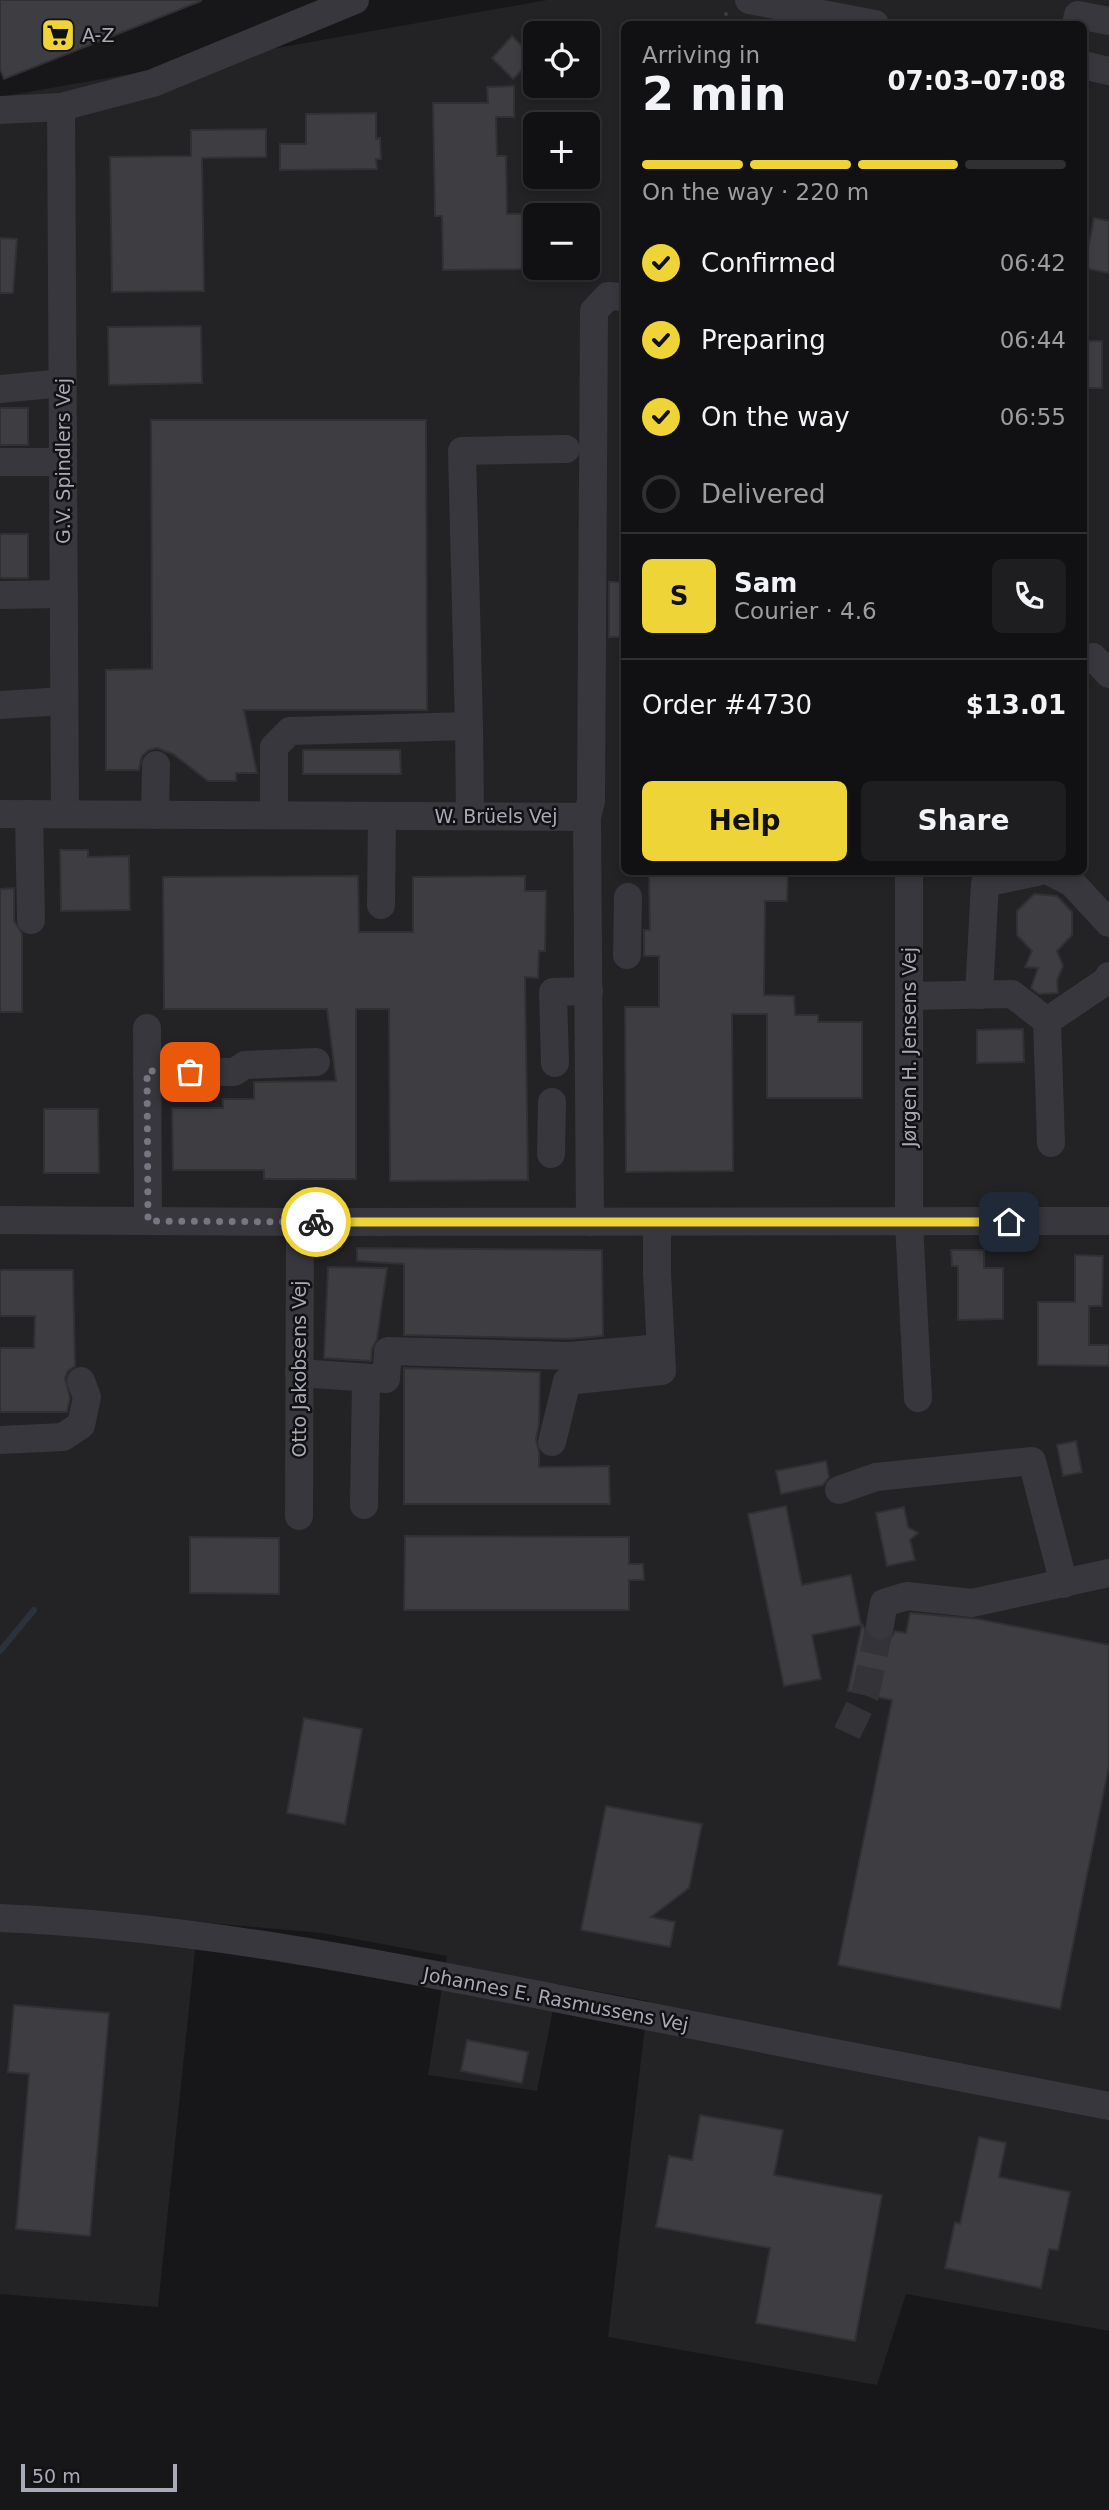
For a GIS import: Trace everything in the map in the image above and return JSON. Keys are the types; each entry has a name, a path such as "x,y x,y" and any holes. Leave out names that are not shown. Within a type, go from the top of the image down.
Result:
{"street":[{"path":"0,110 61,107 153,82 355,0"},
{"path":"750,0 859,21"},
{"path":"1077,21 1078,15 1109,21"},
{"path":"1087,66 1109,71"},
{"name":"G.V. Spindlers Vej","path":"61,107 65,814"},
{"path":"590,1222 587,817 591,801 594,311 608,296 621,297"},
{"path":"0,388 63,383"},
{"path":"470,815 462,451 566,449"},
{"path":"0,462 63,462"},
{"path":"0,595 64,594"},
{"path":"1109,655 1093,657 1109,674"},
{"path":"0,705 64,701"},
{"path":"274,815 274,747 290,730 469,726"},
{"path":"155,815 156,765"},
{"name":"W. Brüels Vej","path":"0,814 587,817"},
{"path":"29,814 31,920"},
{"path":"382,816 382,905"},
{"name":"Jørgen H. Jensens Vej","path":"909,875 909,1223 918,1398"},
{"path":"979,995 985,883 1023,875"},
{"path":"1057,875 1072,883 1109,923"},
{"path":"588,938 627,946 628,897"},
{"path":"1047,1021 1109,979 1109,976"},
{"path":"555,1063 553,992 589,991"},
{"path":"909,996 1012,994 1047,1021"},
{"path":"1047,1021 1051,1143"},
{"path":"147,1028 148,1221"},
{"path":"147,1071 234,1072 245,1065 316,1062"},
{"path":"552,1102 551,1142 590,1129"},
{"path":"0,1220 909,1223 1109,1221"},
{"name":"Otto Jakobsens Vej","path":"299,1516 300,1222"},
{"path":"552,1442 567,1381 662,1371 657,1222"},
{"path":"299,1373 386,1379 387,1351 569,1356 660,1348"},
{"path":"364,1506 366,1378"},
{"path":"0,1440 63,1437 81,1425 87,1397 81,1381"},
{"path":"839,1490 876,1477 1032,1461 1064,1584"},
{"path":"880,1625 884,1603 907,1596 972,1602 1109,1573"},
{"name":"Johannes E. Rasmussens Vej","path":"0,1918 50,1920 210,1936 345,1957 1109,2106"}],"shaded area":[{"path":"547,0 1109,0 1109,2331 906,2294 877,2385 608,2337 648,2001 558,1984 537,2091 428,2075 447,1956 322,1933 198,1922 158,2307 0,2294 0,97"}],"building":[{"name":"A-Z","path":"0,0 201,1 4,79 0,69"},
{"path":"512,36 523,47 523,69 513,79 492,58"},
{"path":"514,86 514,117 496,117 497,156 506,156 507,214 523,214 523,269 443,270 442,216 435,216 433,103 488,103 487,87"},
{"path":"376,113 376,139 380,138 381,159 376,159 377,169 280,170 280,144 306,144 306,114"},
{"path":"266,129 266,157 202,158 204,291 112,292 110,157 191,156 191,130"},
{"path":"1094,218 1109,221 1109,273 1087,269 1087,253"},
{"path":"0,238 17,239 13,293 0,293"},
{"path":"201,326 202,383 109,385 108,327"},
{"path":"1087,341 1102,341 1102,388 1087,388"},
{"path":"0,408 28,408 28,445 0,445"},
{"path":"151,420 426,420 427,710 244,710 257,773 236,773 236,781 208,781 173,754 157,748 142,756 139,770 106,770 106,670 152,669"},
{"path":"0,534 28,534 28,578 0,578"},
{"path":"609,582 621,582 621,637 609,637"},
{"path":"303,750 400,750 401,774 303,774"},
{"path":"60,850 88,850 88,857 129,856 130,910 61,911"},
{"path":"649,875 788,875 787,901 765,901 764,995 794,996 795,1015 818,1015 818,1022 862,1022 862,1098 767,1098 767,1014 732,1014 733,1171 626,1172 625,1007 659,1007 659,956 644,956 644,930 650,930"},
{"path":"358,876 359,932 413,932 413,877 525,876 525,891 546,891 545,951 539,951 538,978 525,977 528,1180 390,1181 389,1009 356,1009 356,1179 264,1179 264,1170 173,1170 172,1108 223,1108 223,1099 254,1099 254,1082 336,1081 327,1009 164,1009 163,877"},
{"path":"14,888 14,921 22,933 22,1012 0,1012 0,889"},
{"path":"1034,894 1057,896 1072,912 1072,935 1057,951 1063,966 1057,980 1058,993 1039,994 1031,988 1038,968 1025,967 1032,951 1017,935 1017,911"},
{"path":"1023,1029 1024,1062 977,1063 977,1030"},
{"path":"44,1109 98,1109 99,1173 44,1173"},
{"path":"357,1248 602,1250 603,1336 569,1339 404,1335 404,1264 357,1261"},
{"path":"951,1250 984,1250 984,1268 1003,1268 1003,1319 958,1320 958,1266 952,1266"},
{"path":"1075,1255 1103,1256 1102,1306 1089,1306 1089,1345 1109,1345 1109,1366 1038,1365 1038,1302 1075,1302"},
{"path":"328,1267 387,1268 377,1339 372,1349 371,1361 324,1358"},
{"path":"0,1270 73,1270 75,1366 68,1371 65,1378 70,1398 67,1412 0,1412 0,1348 34,1348 35,1316 0,1316"},
{"path":"404,1368 540,1372 539,1424 536,1439 539,1467 609,1466 610,1504 404,1504"},
{"path":"1076,1441 1082,1472 1063,1476 1057,1445"},
{"path":"826,1461 829,1477 823,1485 781,1494 776,1471"},
{"path":"786,1506 802,1585 851,1575 861,1625 812,1635 821,1679 784,1686 748,1514"},
{"path":"904,1507 908,1527 918,1533 910,1540 915,1560 887,1566 876,1513"},
{"path":"405,1536 629,1537 629,1564 643,1564 644,1580 629,1580 629,1610 404,1610"},
{"path":"190,1537 279,1538 279,1594 190,1593"},
{"path":"910,1613 978,1619 1109,1645 1109,1766 1060,2009 838,1965 892,1700 848,1691 862,1624 870,1638 885,1641 895,1631 906,1633"},
{"path":"304,1718 362,1729 345,1824 287,1813"},
{"path":"606,1806 702,1824 689,1888 651,1917 675,1922 670,1947 581,1930"},
{"path":"14,2005 109,2013 90,2236 16,2229 29,2074 8,2072"},
{"path":"467,2040 528,2052 522,2083 461,2071"},
{"path":"700,2115 783,2130 774,2175 882,2195 855,2341 756,2323 770,2248 656,2227 669,2156 692,2160"},
{"path":"979,2137 1006,2143 999,2177 1070,2192 1058,2250 1049,2249 1041,2288 945,2268 955,2222 960,2224"}],"waterway":[{"path":"0,1651 34,1610"}],"tunnel":[{"path":"847,1733 865,1695 880,1625"}],"way so far":[{"path":"190,1072 147,1071 148,1221 316,1222"}],"place":[{"name":"A-Z","path":"58,35"}],"route":[{"path":"316,1222 1009,1222"}]}
